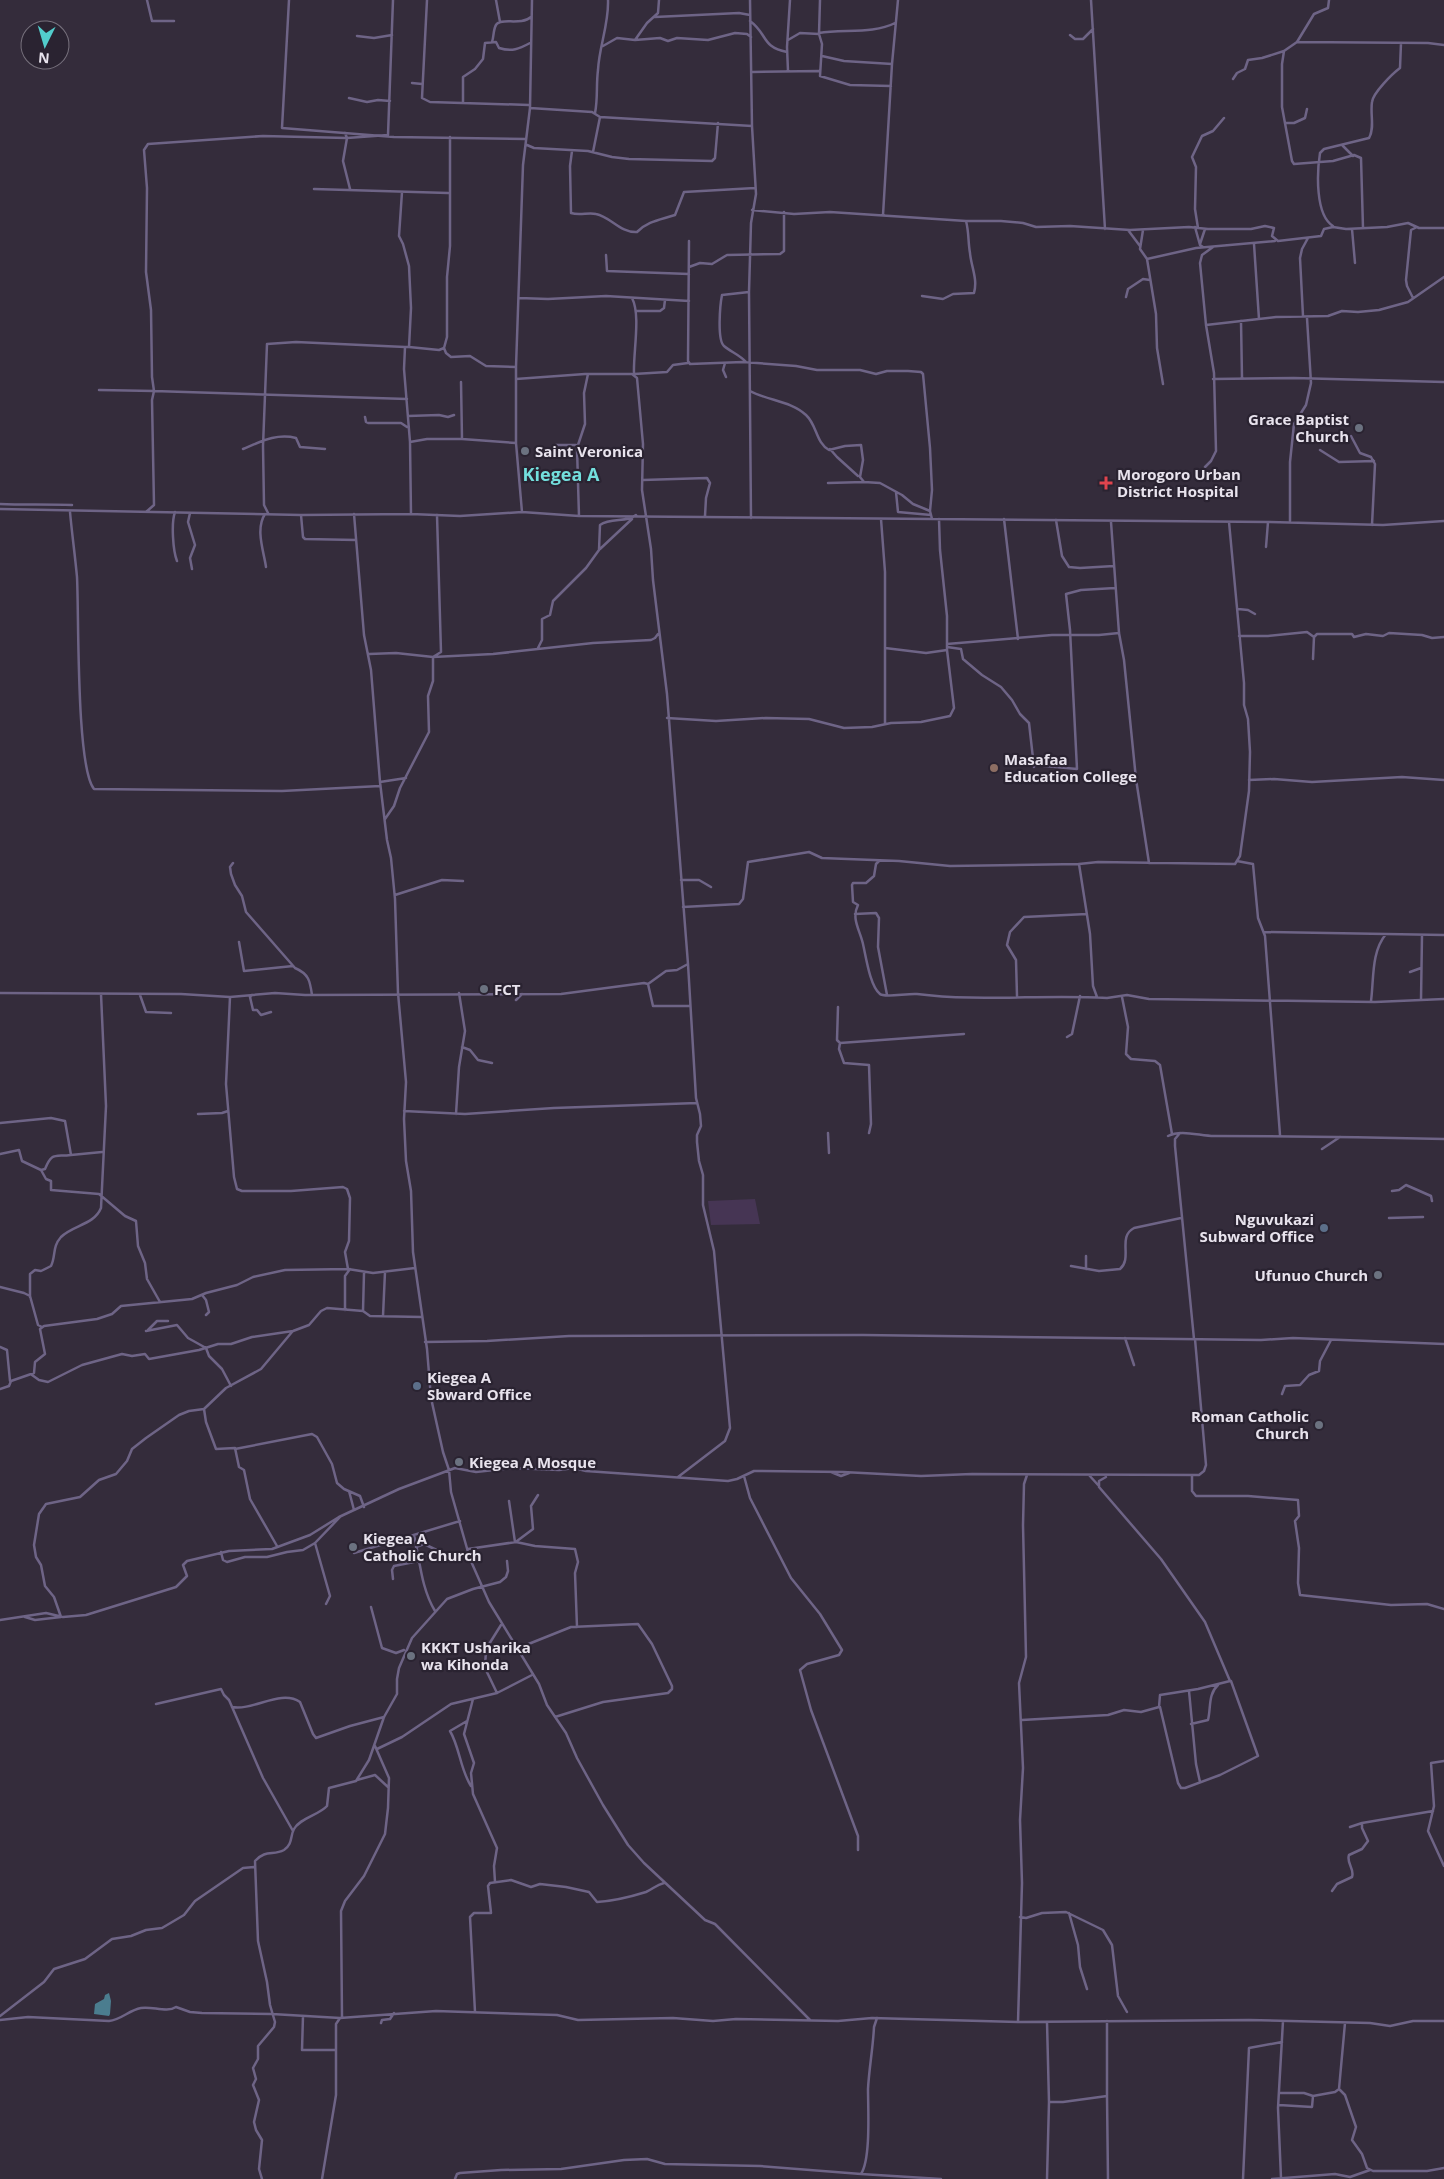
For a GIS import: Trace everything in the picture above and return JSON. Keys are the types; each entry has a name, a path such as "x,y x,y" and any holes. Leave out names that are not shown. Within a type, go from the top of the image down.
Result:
{"street":[{"path":"147,0 152,21 174,21"},
{"path":"289,0 282,127 287,129 403,137 527,139"},
{"path":"388,135 393,0"},
{"path":"427,0 422,84 422,98 424,101 530,106 592,112 600,117 752,126"},
{"path":"496,0 500,22"},
{"path":"522,512 516,443 516,367 523,176 530,106 532,0"},
{"path":"595,113 598,94 598,69 603,46 608,0"},
{"path":"635,40 647,23 659,11 659,0"},
{"path":"750,0 755,188 755,203 752,210 749,292 751,363 750,518"},
{"path":"788,71 787,52 790,0"},
{"path":"820,0 819,33 822,44 819,70 822,78 844,84 891,86"},
{"path":"883,215 892,64 898,0"},
{"path":"1091,0 1105,229"},
{"path":"1233,79 1237,73 1245,69 1248,60 1284,51 1298,42 1310,19 1317,11 1327,8 1329,0"},
{"path":"655,17 739,13 750,15"},
{"path":"492,42 496,25 500,22 523,22 532,16"},
{"path":"750,21 758,28 769,46 787,52"},
{"path":"788,40 800,33 886,28 895,23"},
{"path":"1070,34 1076,39 1083,40 1093,29"},
{"path":"603,46 617,38 635,40 660,38 668,41 690,38 708,40 735,33 747,34 751,37"},
{"path":"357,36 374,38 392,35"},
{"path":"1298,42 1428,43 1444,45"},
{"path":"464,102 463,77 476,69 483,59 485,43 497,43 500,48 509,50 519,50 530,43"},
{"path":"1333,227 1325,222 1320,206 1319,162 1321,150 1368,139 1371,135 1373,98 1392,73 1400,68 1401,43"},
{"path":"1284,51 1282,61 1282,98 1293,163 1340,160 1353,156 1360,157 1362,161 1363,228"},
{"path":"821,56 854,62 892,64"},
{"path":"752,72 819,70"},
{"path":"412,83 422,84"},
{"path":"349,98 367,102 378,100 390,101"},
{"path":"1285,123 1294,123 1306,118 1307,109"},
{"path":"592,152 600,117"},
{"path":"1204,248 1200,244 1196,228 1196,167 1192,157 1202,136 1213,131 1224,118"},
{"path":"527,145 534,148 592,152 629,159 712,161 715,158 718,123"},
{"path":"345,133 347,138 343,161 350,189"},
{"path":"146,512 154,505 152,400 154,391 151,310 146,272 146,146 153,143 263,136 347,138 388,135"},
{"path":"450,137 448,193 450,246 444,348 446,354 450,357 470,356 486,366 516,367"},
{"path":"1343,146 1353,156"},
{"path":"572,151 570,166 571,213 598,214 622,229 631,232 637,232 644,224 654,220 675,215 684,192 755,188"},
{"path":"314,188 448,193"},
{"path":"402,192 399,236 409,266 412,308 409,347"},
{"path":"752,210 804,214 830,212 966,221 1001,221 1023,223 1036,227 1070,226 1128,230 1196,228 1248,230 1262,226 1274,228 1272,236 1276,241"},
{"path":"689,268 700,263 712,264 727,255 780,254 784,251 784,212"},
{"path":"922,296 943,299 953,294 974,292 975,277 970,254 970,236 966,221"},
{"path":"1147,259 1160,254 1204,248 1320,236 1324,229 1333,227 1352,229 1408,223 1417,227 1444,228"},
{"path":"1413,298 1406,280 1410,230 1417,227"},
{"path":"1200,244 1205,229"},
{"path":"1352,229 1355,263"},
{"path":"1128,230 1147,259 1156,314 1157,348 1163,384"},
{"path":"1140,246 1143,230"},
{"path":"1290,522 1290,462 1294,424 1306,405 1311,380 1300,258 1308,238"},
{"path":"688,363 689,241"},
{"path":"1254,244 1259,319"},
{"path":"1205,467 1211,461 1216,451 1213,379 1200,263 1202,255 1213,247"},
{"path":"606,255 606,271 689,274"},
{"path":"1206,325 1259,319 1328,316 1342,311 1379,310 1400,305 1444,277"},
{"path":"1126,297 1128,289 1144,279 1150,280"},
{"path":"746,362 741,356 723,346 719,327 722,295 749,292"},
{"path":"519,298 548,299 606,296 689,302"},
{"path":"632,298 637,311 633,374 637,378 640,407 644,509 658,632 664,665 688,964 689,1006 697,1102 701,1126 697,1135 697,1142 703,1175 703,1205 714,1251 730,1433 725,1441 678,1477"},
{"path":"637,311 660,311 664,308 665,300"},
{"path":"1241,321 1242,378"},
{"path":"267,514 264,505 266,346 270,343 409,347 435,350 444,348"},
{"path":"404,348 410,442 411,514"},
{"path":"516,379 588,374 668,372 673,365 688,363 699,365 746,362 796,366 817,370 860,370 876,374 887,371 921,372 925,378 930,448 931,515"},
{"path":"725,363 723,370 726,377"},
{"path":"579,516 576,462 578,444 585,424 584,393 588,374"},
{"path":"1213,379 1444,382"},
{"path":"461,382 462,439"},
{"path":"99,390 407,399"},
{"path":"750,391 774,402 788,403 804,414 812,422 822,446 829,450 860,445 863,460 860,477 864,482"},
{"path":"408,416 439,415 448,417 454,415"},
{"path":"365,417 368,423 400,423 408,428"},
{"path":"243,449 264,440 287,436 296,438 300,447 325,449"},
{"path":"1351,436 1360,454 1374,461"},
{"path":"410,442 417,440 462,439 516,443"},
{"path":"556,445 578,444"},
{"path":"830,449 858,476"},
{"path":"1320,450 1339,462 1374,461"},
{"path":"1372,525 1376,472 1374,461"},
{"path":"643,480 707,478 710,482 706,498 705,516"},
{"path":"828,483 880,483 931,515 939,518 1111,522 1290,522 1372,525 1444,521"},
{"path":"896,492 898,512 931,515"},
{"path":"0,504 22,506 30,504 72,505"},
{"path":"0,509 70,512 460,516 522,512 579,516 646,515 750,518 881,518 931,515"},
{"path":"70,512 76,576 84,748 89,779 94,789 282,791 380,784 406,778"},
{"path":"175,512 172,518 177,561"},
{"path":"190,513 188,522 196,546 190,558 192,569"},
{"path":"266,568 262,547 261,522 267,514"},
{"path":"354,514 364,635 369,654 380,784 395,895 398,994 406,1082 404,1112 415,1268 435,1419 449,1470 450,1492 481,1586 501,1625 566,1733 576,1758 628,1845 664,1883 705,1920 715,1924 810,2020"},
{"path":"301,515 303,537 305,539 356,540"},
{"path":"433,657 441,652 437,515"},
{"path":"538,648 542,640 542,619 550,615 553,601 586,568 599,550 636,515"},
{"path":"599,550 600,525 607,521 632,518"},
{"path":"881,518 885,572 885,724"},
{"path":"667,718 716,721 766,718 809,719 844,728 921,722 952,715 954,708 947,647 947,616 940,550 939,518"},
{"path":"1004,520 1018,639"},
{"path":"1056,520 1062,556 1069,567 1114,566"},
{"path":"1111,522 1119,633 1124,660 1136,779 1149,863"},
{"path":"1229,522 1238,609 1244,705 1248,719 1250,752 1244,832 1237,861"},
{"path":"1266,547 1268,522"},
{"path":"947,647 961,648 963,658 982,675 1001,687 1012,700 1020,714 1029,723 1034,766 1077,769 1070,635 1066,597 1068,592 1115,588"},
{"path":"1238,609 1248,610 1255,614"},
{"path":"369,654 396,653 433,657 494,654 593,642 651,640 655,638 658,632"},
{"path":"1239,636 1268,636 1307,632 1314,637"},
{"path":"885,648 926,653 947,647 1018,639 1119,633"},
{"path":"1314,637 1317,634 1352,634 1354,637 1366,634 1380,636 1389,633 1422,635 1432,638 1444,637"},
{"path":"1313,658 1314,637"},
{"path":"385,819 394,806 429,732 428,696 433,681 433,657"},
{"path":"1249,780 1274,779 1312,782 1402,777 1444,780"},
{"path":"683,907 742,903 746,865 752,860 809,852 822,858 880,860 965,867 1098,862 1230,864 1237,861 1253,864 1258,918 1264,932 1280,1135"},
{"path":"880,860 876,864 874,876 866,883 853,883 853,902 858,905 854,914 863,944 866,966 878,993 884,996 913,993 939,996 1132,996 1149,999 1371,1001 1444,999"},
{"path":"233,863 230,867 231,874 242,896 246,912 293,966 306,973 309,978 312,995"},
{"path":"1080,864 1092,952 1092,986 1097,997"},
{"path":"395,895 442,880 463,882"},
{"path":"681,880 699,880 711,887"},
{"path":"854,914 876,913 879,918 878,947 887,995"},
{"path":"1017,996 1016,960 1008,945 1012,929 1022,918 1027,916 1087,914"},
{"path":"1264,932 1444,935"},
{"path":"1371,1001 1376,958 1380,943 1386,934"},
{"path":"1421,1000 1422,935"},
{"path":"239,942 244,971 293,966"},
{"path":"0,993 230,997 274,993 312,995 561,994 648,984 666,971 677,970 688,964"},
{"path":"1410,972 1421,968"},
{"path":"648,984 653,1006 689,1006"},
{"path":"456,1114 465,1031 459,993"},
{"path":"516,1000 522,993"},
{"path":"10,1381 34,1373 36,1362 44,1355 42,1327 38,1324 30,1297 30,1274 35,1270 41,1271 48,1268 53,1261 55,1246 61,1238 97,1215 101,1208 102,1152 106,1106 101,994"},
{"path":"139,994 146,1012 171,1013"},
{"path":"252,994 250,997 253,1010 256,1010 261,1015 271,1012"},
{"path":"1067,1037 1072,1034 1080,996"},
{"path":"230,997 226,1084 233,1176 238,1190 292,1191 343,1187 349,1191 349,1242 345,1252 349,1269 345,1276 346,1311"},
{"path":"1122,997 1128,1027 1126,1055 1131,1059 1155,1061 1160,1065 1172,1134"},
{"path":"838,1007 837,1040 840,1044 839,1049 844,1063 868,1065 871,1124 869,1133"},
{"path":"840,1044 964,1034"},
{"path":"462,1047 470,1050 478,1060 492,1064"},
{"path":"404,1112 456,1114 697,1102"},
{"path":"198,1114 228,1111"},
{"path":"0,1123 51,1118 65,1121 71,1155"},
{"path":"828,1133 830,1153"},
{"path":"22,1616 35,1620 101,1611 176,1587 187,1576 183,1565 185,1562 221,1552 269,1550 310,1535 340,1516 364,1507 400,1489 455,1468 476,1472 512,1468 559,1470 574,1468 586,1471 728,1481 754,1471 922,1476 972,1474 1192,1476 1201,1474 1206,1467 1175,1141 1181,1133"},
{"path":"1168,1136 1181,1133 1200,1136 1280,1135 1444,1139"},
{"path":"1322,1148 1340,1137"},
{"path":"0,1154 19,1150 22,1161 41,1170 46,1179 51,1181 52,1190 94,1192 125,1216 136,1222 138,1246 145,1263 147,1279 160,1302"},
{"path":"41,1170 45,1169 50,1157 102,1152"},
{"path":"1392,1191 1399,1190 1406,1185 1431,1196 1432,1201"},
{"path":"1389,1218 1423,1217"},
{"path":"1071,1266 1108,1271 1120,1269 1125,1261 1125,1238 1128,1231 1181,1218"},
{"path":"1086,1256 1086,1269"},
{"path":"42,1327 97,1319 112,1314 122,1306 192,1299 237,1284 253,1276 282,1270 349,1269 364,1273 415,1268"},
{"path":"383,1316 385,1272"},
{"path":"363,1311 364,1273"},
{"path":"0,1287 24,1293 30,1297"},
{"path":"202,1295 206,1300 209,1312 206,1315"},
{"path":"31,1375 39,1380 48,1382 82,1365 122,1354 132,1356 145,1354 149,1359 217,1345 231,1344 252,1337 293,1331 309,1325 324,1308 363,1311 370,1316 422,1317"},
{"path":"168,1321 158,1321 147,1331 178,1325 188,1338 206,1348 209,1356 222,1369 231,1386"},
{"path":"62,1617 54,1597 44,1586 41,1565 36,1557 34,1545 42,1508 49,1502 80,1497 99,1480 116,1474 127,1461 130,1451 146,1438 177,1416 189,1411 204,1409 216,1396 261,1369 293,1331"},
{"path":"425,1342 487,1341 561,1336 722,1336 1124,1337 1262,1340 1293,1338 1444,1344"},
{"path":"1124,1337 1134,1364"},
{"path":"1282,1394 1285,1386 1300,1386 1309,1375 1319,1371 1320,1361 1331,1340"},
{"path":"0,1347 7,1350 10,1381 9,1386 0,1389"},
{"path":"204,1409 206,1422 216,1449 235,1449 312,1434 317,1437 332,1464 336,1482 348,1491 360,1496 364,1507"},
{"path":"235,1449 239,1468 244,1470 250,1499 277,1546"},
{"path":"1018,2022 1022,1874 1020,1820 1023,1768 1019,1684 1025,1665 1026,1649 1023,1522 1024,1484 1027,1475"},
{"path":"1089,1475 1110,1502 1161,1559 1205,1622 1230,1680 1258,1756 1183,1788 1178,1785 1160,1707 1160,1695 1188,1691 1230,1680"},
{"path":"1098,1485 1099,1481 1110,1475"},
{"path":"744,1476 750,1498 791,1578 820,1614 842,1650 839,1655 807,1664 800,1670 811,1710 858,1836 858,1850"},
{"path":"1192,1476 1192,1491 1196,1496 1292,1498 1298,1501 1299,1516 1295,1521 1299,1548 1298,1591 1301,1595 1390,1605 1427,1604 1444,1609"},
{"path":"348,1491 354,1510"},
{"path":"516,1542 533,1529 531,1506 538,1495"},
{"path":"509,1501 516,1542"},
{"path":"221,1552 224,1560 229,1561 267,1557 303,1550 315,1543 340,1516"},
{"path":"354,1553 460,1521"},
{"path":"414,1535 423,1582 430,1602 436,1611"},
{"path":"416,1547 424,1544 445,1554 516,1542 535,1546 575,1549 578,1562 575,1574 576,1627"},
{"path":"315,1543 330,1596 326,1604"},
{"path":"393,1579 392,1570 394,1566 419,1561"},
{"path":"356,1781 376,1747 384,1717 397,1694 396,1679 405,1649 417,1631 450,1597 481,1586 497,1583 506,1577 509,1569 507,1561"},
{"path":"372,1607 382,1648 396,1653 405,1649"},
{"path":"0,1620 46,1612 62,1617"},
{"path":"497,1693 485,1669 486,1649 501,1625"},
{"path":"516,1649 567,1628 640,1625 652,1644 672,1689 669,1693 592,1704 555,1716"},
{"path":"376,1747 402,1737 451,1704 497,1693 532,1675"},
{"path":"1191,1724 1208,1720 1210,1698 1214,1689 1219,1684"},
{"path":"156,1704 220,1688 224,1695 228,1697 266,1785 293,1830"},
{"path":"1188,1691 1196,1764 1200,1782"},
{"path":"232,1707 241,1708 279,1698 297,1699 316,1738 384,1717"},
{"path":"472,1788 471,1774 474,1763 464,1734 473,1699"},
{"path":"1022,1720 1110,1715 1123,1710 1142,1712 1160,1707"},
{"path":"466,1721 450,1731 480,1813 497,1848 494,1866 495,1882"},
{"path":"322,2179 336,2095 336,2024 341,2017 341,1911 364,1876 384,1834 388,1772 376,1747"},
{"path":"1444,1761 1430,1763 1433,1811 1428,1831 1444,1866"},
{"path":"0,2016 44,1982 54,1969 85,1959 112,1938 131,1936 146,1930 160,1928 181,1918 196,1901 263,1854 281,1851 286,1848 291,1841 293,1830 325,1808 329,1788 376,1775 388,1787"},
{"path":"1350,1827 1362,1823 1433,1811"},
{"path":"1332,1891 1337,1884 1352,1877 1353,1874 1348,1861 1349,1855 1362,1849 1368,1841 1362,1828 1362,1823"},
{"path":"255,1861 258,1941 275,2025 258,2046 258,2059 254,2068 256,2080 254,2085 259,2100 254,2125 262,2140 258,2169 262,2179"},
{"path":"245,1867 254,1867"},
{"path":"475,2012 470,1917 474,1913 491,1913 488,1885 511,1880 530,1887 540,1884 566,1887 589,1892 597,1902 638,1894 664,1883"},
{"path":"1020,1917 1029,1918 1042,1913 1069,1913 1103,1930 1109,1938 1118,1996 1127,2012"},
{"path":"1069,1913 1078,1945 1080,1967 1087,1989"},
{"path":"0,2020 28,2017 108,2021 119,2019 134,2010 149,2007 172,2010 176,2007 190,2012 202,2013 341,2017 436,2011 557,2014 578,2020 673,2018 810,2020 877,2018 1018,2022 1283,2021 1370,2023 1390,2026 1413,2022 1444,2021"},
{"path":"382,2023 382,2020 390,2019 394,2013"},
{"path":"303,2016 302,2050 336,2050"},
{"path":"861,2174 865,2163 868,2134 868,2088 874,2027 877,2018"},
{"path":"1107,2021 1108,2179"},
{"path":"1281,2178 1279,2093 1283,2021"},
{"path":"1047,2022 1049,2102 1047,2179"},
{"path":"1345,2023 1340,2088 1356,2126 1352,2140 1361,2152 1366,2167 1370,2170"},
{"path":"1243,2179 1249,2048 1282,2042"},
{"path":"1279,2093 1304,2093 1313,2096 1335,2092 1340,2088"},
{"path":"1049,2102 1107,2096"},
{"path":"1279,2106 1312,2107 1313,2096"},
{"path":"455,2179 457,2174 460,2173 561,2169 624,2160 647,2159 666,2164 760,2166 941,2179"},
{"path":"1272,2179 1335,2174 1350,2177 1370,2170 1427,2171 1444,2168"}],"shaded area":[{"path":"755,1199 760,1224 711,1225 708,1201"}],"water":[{"path":"109,1993 111,2001 109,2016 94,2014 95,2004 104,1999 105,1995"}],"place":[{"name":"Grace Baptist Church","path":"1359,428"},
{"name":"Saint Veronica","path":"525,451"},
{"name":"Morogoro Urban District Hospital","path":"1106,483"},
{"name":"Masafaa Education College","path":"994,768"},
{"name":"FCT","path":"484,989"},
{"name":"Nguvukazi Subward Office","path":"1324,1228"},
{"name":"Ufunuo Church","path":"1378,1275"},
{"name":"Kiegea A Sbward Office","path":"417,1386"},
{"name":"Roman Catholic Church","path":"1319,1425"},
{"name":"Kiegea A Mosque","path":"459,1462"},
{"name":"Kiegea A Catholic Church","path":"353,1547"},
{"name":"KKKT Usharika wa Kihonda","path":"411,1656"}],"district":[{"name":"Kiegea A","path":"561,474"}]}
